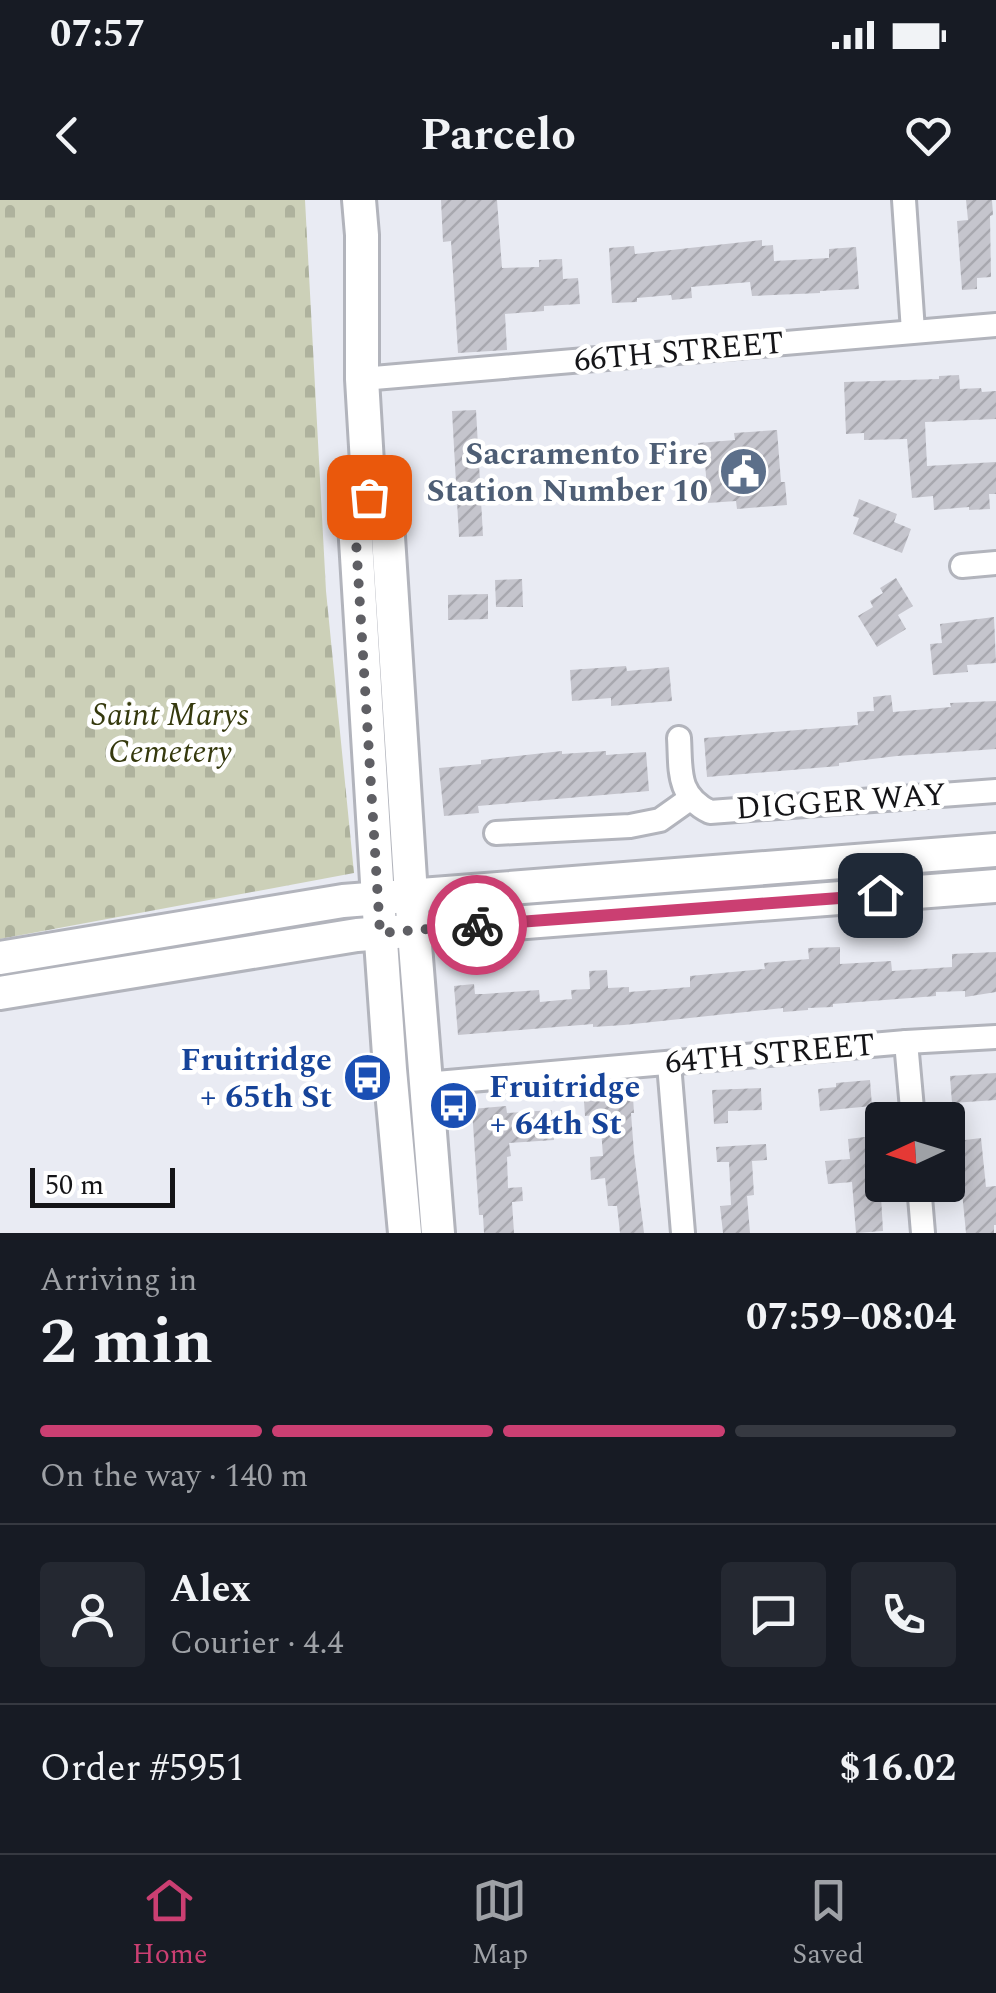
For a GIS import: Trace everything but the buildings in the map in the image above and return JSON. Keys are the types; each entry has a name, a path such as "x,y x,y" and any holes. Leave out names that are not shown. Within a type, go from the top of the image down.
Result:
{"main road":[{"path":"359,200 362,379 369,497 355,524 380,933 406,1233"},
{"path":"369,497 387,521 438,1233"},
{"path":"0,958 343,901 996,850"},
{"path":"0,994 357,935 996,886"}],"street":[{"path":"904,200 914,331"},
{"name":"66TH STREET","path":"362,379 996,325"},
{"path":"962,566 996,563"},
{"name":"DIGGER WAY","path":"679,738 681,782 698,806 710,812 996,792"},
{"name":"DIGGER WAY","path":"496,832 630,826 660,820 691,798"},
{"name":"64TH STREET","path":"425,1084 996,1036"},
{"path":"906,1042 911,1102"},
{"path":"669,1064 684,1233"},
{"path":"920,1202 923,1233"}],"green space":[{"name":"Saint Marys Cemetery","path":"0,200 305,200 326,591 354,873 0,939"}],"way so far":[{"path":"369,497 355,524 380,933 477,925"}],"place":[{"name":"Sacramento Fire Station Number 10","path":"743,472"},
{"name":"Fruitridge + 65th St","path":"367,1078"},
{"name":"Fruitridge + 64th St","path":"454,1105"}],"route":[{"path":"477,925 880,895"}]}
